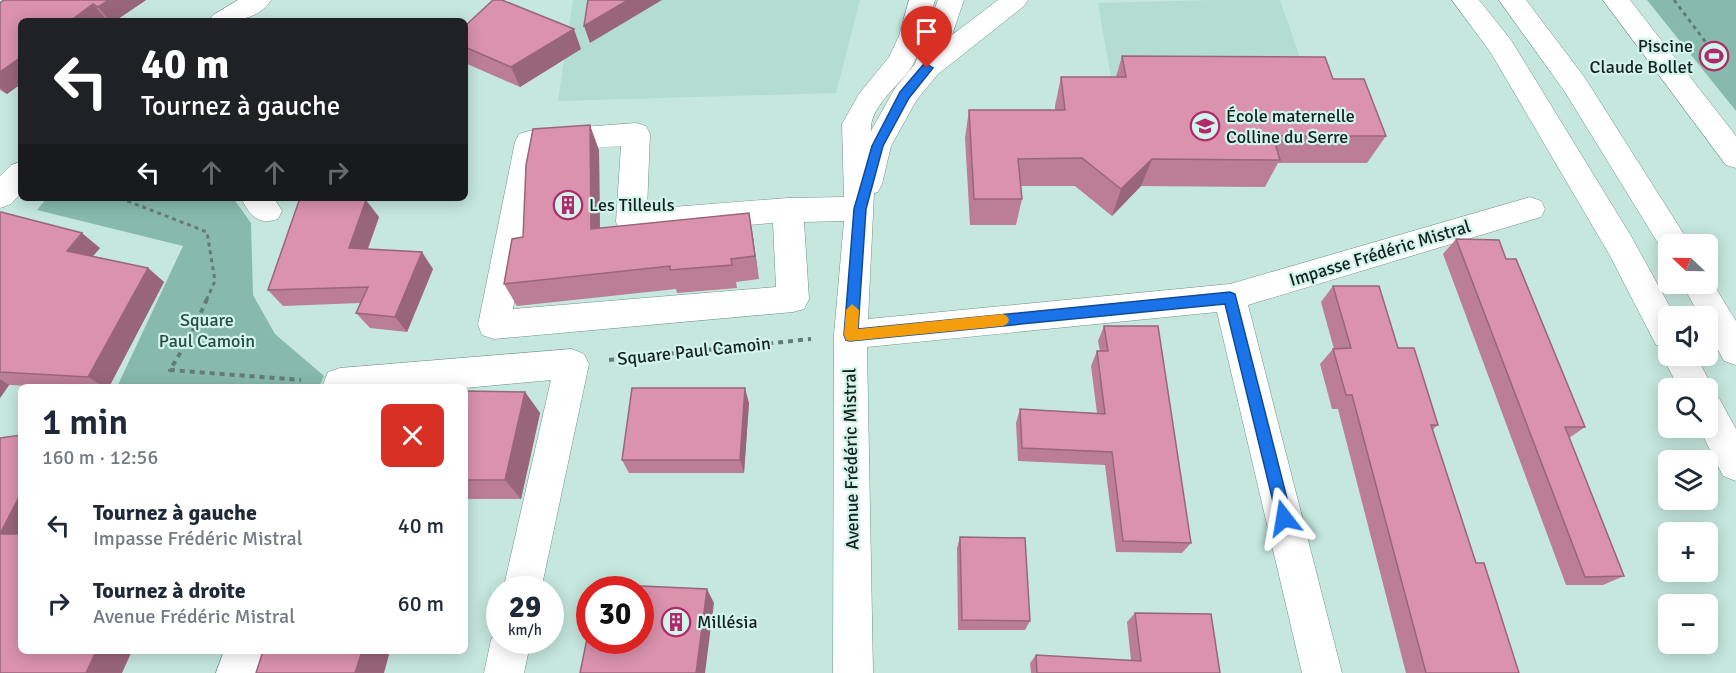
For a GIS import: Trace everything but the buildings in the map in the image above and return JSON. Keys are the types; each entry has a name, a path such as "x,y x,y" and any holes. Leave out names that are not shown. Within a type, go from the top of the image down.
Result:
{"main road":[{"path":"227,18 258,0"},
{"name":"Avenue Frédéric Mistral","path":"853,673 850,335 860,209 856,124 869,101 901,61 912,36 922,0"},
{"name":"Avenue Frédéric Mistral","path":"860,209 878,146 904,95 927,68 951,0"},
{"path":"927,68 1015,0"},
{"path":"1465,0 1513,67 1620,245 1658,316"},
{"path":"1512,0 1575,85 1669,234"},
{"path":"1616,0 1736,158"},
{"path":"788,210 793,298 494,325 529,142 636,134 630,222 788,210 860,209"},
{"name":"Impasse Frédéric Mistral","path":"850,335 1230,297 1530,209"},
{"path":"1704,294 1736,351"},
{"path":"1230,297 1322,673"},
{"path":"351,384 572,364 525,576"},
{"path":"1718,430 1736,464"},
{"path":"236,673 243,654"},
{"path":"504,673 508,654"}],"path":[{"path":"1674,0 1723,65 1708,66"},
{"path":"132,201 207,232 215,281 190,337 170,370 329,384"},
{"name":"Square Paul Camoin","path":"572,364 850,335"}],"shaded area":[{"path":"573,0 860,0 836,93 558,101"},
{"name":"École maternelle Colline du Serre","path":"1280,0 1317,107 1347,108 1367,163 1259,163 1265,187 1131,186 1132,195 1112,216 1090,198 1088,186 1055,186 1050,145 1059,144 1055,106 1116,106 1098,3"}],"green space":[{"name":"Piscine Claude Bollet","path":"1647,0 1736,0 1736,111"},
{"name":"Square Paul Camoin","path":"44,201 235,201 251,223 253,295 275,334 324,376 320,384 118,384 183,246 37,210"}],"slow traffic":[{"path":"852,310 850,335 1003,320"}],"place":[{"name":"Piscine Claude Bollet","path":"1714,56"},
{"name":"École maternelle Colline du Serre","path":"1205,126"},
{"name":"Les Tilleuls","path":"568,205"},
{"name":"Millésia","path":"676,622"}],"route":[{"path":"927,68 904,95 878,146 860,209 850,335 1230,297 1284,518"}]}
